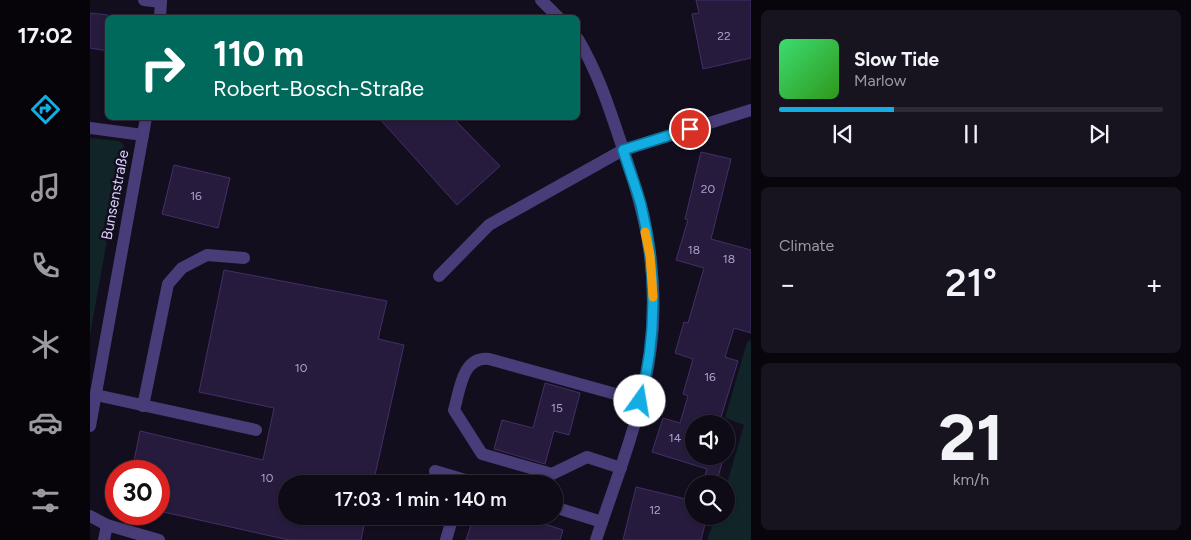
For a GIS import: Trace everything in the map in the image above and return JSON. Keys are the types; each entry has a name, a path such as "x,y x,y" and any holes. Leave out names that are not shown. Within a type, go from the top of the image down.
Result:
{"street":[{"path":"144,0 161,1 160,15"},
{"path":"541,0 556,15"},
{"path":"580,42 603,89 641,206 650,256 653,299 652,346 640,401 621,468 596,540"},
{"path":"439,276 489,225 623,150 751,110"},
{"name":"Bunsenstraße","path":"90,426 146,120"},
{"path":"90,128 143,135"},
{"path":"143,406 168,284 182,268 207,255 244,258"},
{"path":"621,468 588,457 552,474 482,454 454,410 466,369 480,358 640,401"},
{"path":"96,395 256,430"},
{"path":"435,471 446,475"},
{"path":"563,510 602,522"},
{"path":"90,516 105,524"},
{"path":"104,540 107,525 159,540"},
{"path":"446,540 450,525"}],"green space":[{"path":"90,138 119,141 124,145 90,335"},
{"path":"751,340 751,540 707,540 713,525 735,525 735,475 729,475 732,465 735,465 735,456 744,425 735,422 735,415 726,415 747,342"}],"building":[{"path":"696,0 751,0 751,58 703,69 692,14 699,13"},
{"path":"90,13 108,15 105,15 105,50 90,48"},
{"path":"381,120 455,120 500,166 457,205"},
{"path":"701,152 731,159 711,239 751,250 751,333 734,328 725,357 738,361 722,415 685,415 685,462 652,452 663,418 680,423 688,396 683,394 693,359 675,353 684,322 688,323 704,268 676,260 688,220 685,219"},
{"path":"174,165 230,178 218,228 162,214"},
{"path":"224,270 387,301 378,339 404,345 375,475 278,475 278,525 364,525 361,540 289,540 170,513 170,460 134,460 140,431 263,460 274,408 199,392"},
{"path":"545,383 580,393 569,435 554,431 545,464 494,449 502,420 533,428"},
{"path":"694,465 721,465 719,475 705,475 707,469"},
{"path":"636,487 685,499 685,525 705,525 701,540 623,540"},
{"path":"471,525 548,525 563,530 560,540 466,540"}],"slow traffic":[{"path":"645,232 650,256 653,297"}],"route":[{"path":"640,401 645,386 652,346 653,299 650,256 641,206 623,150 690,129"}]}
